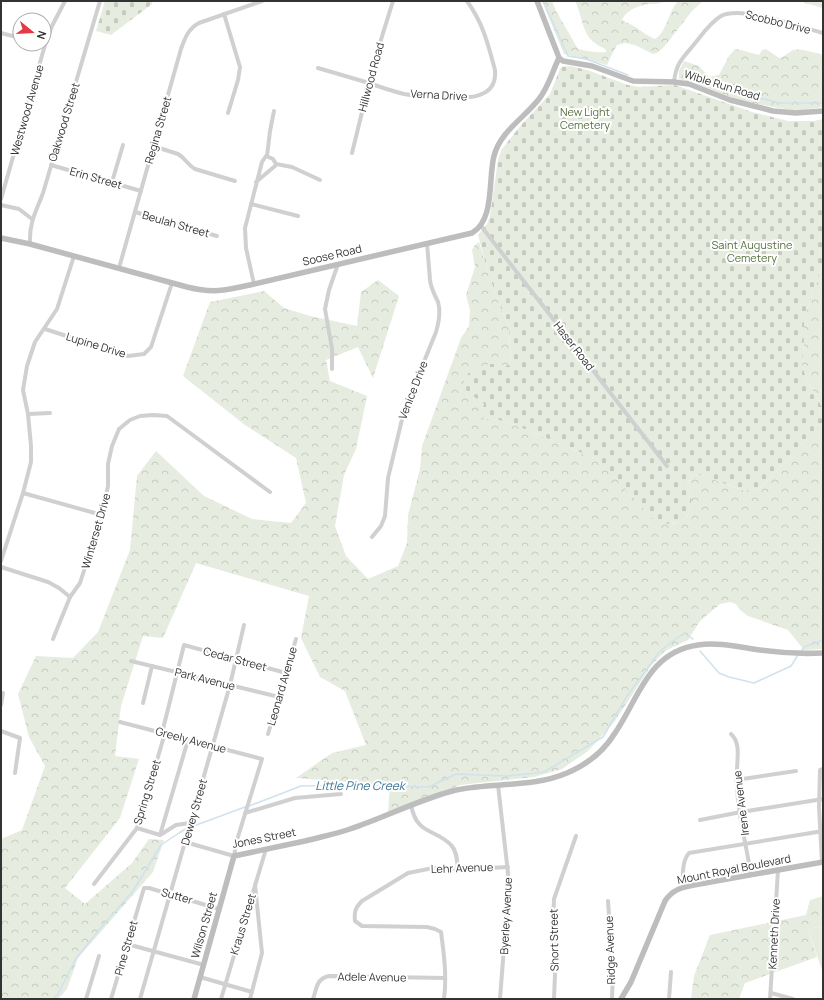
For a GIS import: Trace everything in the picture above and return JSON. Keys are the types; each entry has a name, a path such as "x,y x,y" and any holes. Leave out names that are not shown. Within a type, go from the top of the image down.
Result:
{"street":[{"name":"Westwood Avenue","path":"52,26 65,1"},
{"name":"Oakwood Street","path":"30,244 32,219 38,207 100,1"},
{"name":"Regina Street","path":"119,268 186,34 199,23 262,1"},
{"name":"Hillwood Road","path":"352,153 375,59 392,1"},
{"name":"Verna Drive","path":"318,68 386,89 416,95 462,98 476,96 486,92 494,80 495,70 482,27 467,1"},
{"path":"481,226 486,215 494,156 499,142 544,93 552,78 559,58 538,1"},
{"name":"Scobbo Drive","path":"674,82 676,69 681,60 713,22 725,14 738,12 750,14 823,33"},
{"path":"224,14 240,67 238,80 228,113"},
{"path":"1,33 12,36"},
{"name":"Westwood Avenue","path":"1,199 42,52"},
{"name":"Wible Run Road","path":"559,58 563,61 592,66 633,81 689,84 730,100 773,111 796,114 823,111"},
{"path":"254,284 244,237 245,228 262,162 267,156 274,111"},
{"path":"112,182 123,145"},
{"path":"154,146 178,154 190,166 196,169 235,181"},
{"path":"267,156 273,158 276,164"},
{"path":"276,164 292,167 320,180"},
{"path":"256,182 269,172 276,164"},
{"name":"Erin Street","path":"51,165 141,191"},
{"path":"251,204 298,216"},
{"path":"1,205 19,209 32,219"},
{"name":"Beulah Street","path":"135,212 217,236"},
{"name":"Soose Road","path":"1,238 30,244 198,290 213,291 254,284 472,233 481,226"},
{"name":"Haser Road","path":"481,226 667,466"},
{"name":"Venice Drive","path":"372,537 381,526 385,516 388,478 401,421 436,332 439,319 439,308 430,280 428,243"},
{"path":"1,561 23,493 31,462 28,414 23,390 27,366 35,342 57,309 74,256"},
{"path":"332,369 332,349 325,309 329,290 338,264"},
{"name":"Lupine Drive","path":"45,329 128,356 144,354 151,348 172,283"},
{"path":"28,414 50,413"},
{"name":"Winterset Drive","path":"53,639 70,597 80,583 102,515 108,486 108,464 112,446 119,429 140,416 167,416 270,492"},
{"path":"23,493 102,515"},
{"path":"1,567 48,582 59,588 70,597"},
{"name":"Dewey Street","path":"140,999 230,685 244,625"},
{"name":"Leonard Avenue","path":"268,734 296,639"},
{"name":"Jones Street","path":"185,842 234,856 349,830 411,805 455,791 545,780 567,773 587,762 603,748 615,734 643,683 652,670 669,656 683,649 696,645 715,644 796,653 823,653"},
{"name":"Cedar Street","path":"184,645 286,673"},
{"name":"Spring Street","path":"94,884 137,828 163,733 184,645"},
{"name":"Park Avenue","path":"132,661 279,697"},
{"path":"143,702 152,666"},
{"path":"1,693 3,694 1,705"},
{"name":"Greely Avenue","path":"120,722 262,759 246,811"},
{"path":"1,731 20,738 15,773"},
{"name":"Irene Avenue","path":"731,734 736,738 738,746 736,780 751,875"},
{"path":"160,835 188,740"},
{"path":"822,862 820,770 823,769"},
{"path":"736,780 796,770"},
{"name":"Byerley Avenue","path":"498,785 509,882 500,999"},
{"path":"234,856 246,811 295,798 341,794"},
{"path":"700,820 741,812 821,800"},
{"path":"411,805 413,814 419,824 452,845 457,855 458,868"},
{"path":"137,828 160,835 176,825 190,823"},
{"path":"684,887 683,869 689,853 822,831"},
{"name":"Short Street","path":"554,999 556,949 553,932 554,899 576,836"},
{"name":"Kraus Street","path":"220,999 266,849"},
{"name":"Wilson Street","path":"194,999 234,856"},
{"name":"Mount Royal Boulevard","path":"622,998 631,982 665,901 673,892 684,887 822,862"},
{"name":"Lehr Avenue","path":"444,999 446,987 441,932 435,928 427,927 362,926 355,921 354,913 357,906 362,901 408,873 433,868 471,869 508,866"},
{"name":"Kenneth Drive","path":"770,999 778,870"},
{"path":"250,999 262,953 255,883"},
{"name":"Sutter","path":"140,897 144,888 149,888 219,909"},
{"name":"Pine Street","path":"111,999 140,897"},
{"name":"Ridge Avenue","path":"608,901 613,972 612,999"},
{"path":"127,944 204,965"},
{"path":"86,999 99,956"},
{"path":"670,999 671,972"},
{"path":"200,976 252,992"},
{"name":"Adele Avenue","path":"313,999 319,981 323,977 445,978"},
{"path":"771,993 793,999"}],"green space":[{"path":"105,1 152,1 152,4 111,35 96,31"},
{"path":"542,1 552,1 556,11 578,49 592,52 606,52 606,50 596,44 587,34 575,1 665,1 637,7 630,10 622,19 655,39 662,32 678,1 703,1 692,11 664,47 657,53 653,54 635,45 625,43 617,45 607,65 564,54"},
{"path":"802,1 823,1 823,8 805,3"},
{"path":"735,49 759,55 762,50 766,49 779,58 797,50 821,54 823,57 823,107 796,111 768,106 734,99 697,84 679,79 679,71 684,61 699,66 709,77 719,75 729,56"},
{"path":"571,66 590,71 628,85 639,87 675,85 752,112 788,121 814,121 823,119 823,263 804,319 802,365 806,378 823,409 823,422 760,488 744,490 702,475 694,474 691,477 687,487 692,499 687,518 669,524 651,517 599,460 515,425 481,416 484,404 469,393 464,385 467,375 478,367 492,364 507,366 511,365 509,326 487,269 478,235 487,224 490,216 498,160 502,149 522,124 550,94 561,67"},
{"path":"479,242 500,306 509,326 511,365 505,367 496,364 465,387 483,403 484,418 499,420 515,425 599,460 672,524 687,518 692,499 687,487 691,477 694,474 702,475 744,490 760,488 823,422 823,649 804,650 788,630 748,616 740,610 736,604 730,602 720,604 700,621 688,640 665,651 651,666 615,721 588,751 562,769 534,777 460,785 388,812 390,785 296,778 332,753 366,745 345,691 320,677 301,638 309,596 196,563 163,638 143,636 121,706 115,756 139,759 120,818 65,888 85,904 132,863 149,839 164,840 153,872 78,958 67,989 58,999 1,999 1,839 22,830 45,766 29,737 18,694 36,656 73,658 98,632 130,550 137,476 156,451 204,496 252,519 291,523 306,503 296,458 245,425 183,376 210,302 264,291 284,308 310,316 357,326 361,292 378,280 399,296 373,378 358,347 326,360 330,381 367,396 356,449 344,475 335,526 346,556 368,579 398,566 407,543 408,515 420,469 422,446 461,338 469,326 470,310 466,295 475,267 472,250"},
{"path":"823,263 823,409 806,378 802,365 804,319"},
{"path":"823,896 823,926 808,929 817,957 745,983 739,999 691,999 694,976 710,935 806,915 810,900"},
{"path":"823,926 823,973 808,929"}],"waterway":[{"path":"543,1 568,56 586,59 628,75"},
{"path":"683,75 718,88 780,103 823,103"},
{"name":"Little Pine Creek","path":"249,806 301,786 363,785 429,787 456,774 507,776 544,772 603,737 627,696 660,651 684,633 693,639"},
{"name":"Little Pine Creek","path":"801,652 804,647 823,640"},
{"name":"Little Pine Creek","path":"700,651 719,673 754,683 791,666 798,655"},
{"name":"Little Pine Creek","path":"191,827 245,807"},
{"name":"Little Pine Creek","path":"54,999 75,960 133,891 161,845 187,828"}],"park label":[{"name":"New Light Cemetery","path":"585,118"},
{"name":"Saint Augustine Cemetery","path":"752,251"}]}
